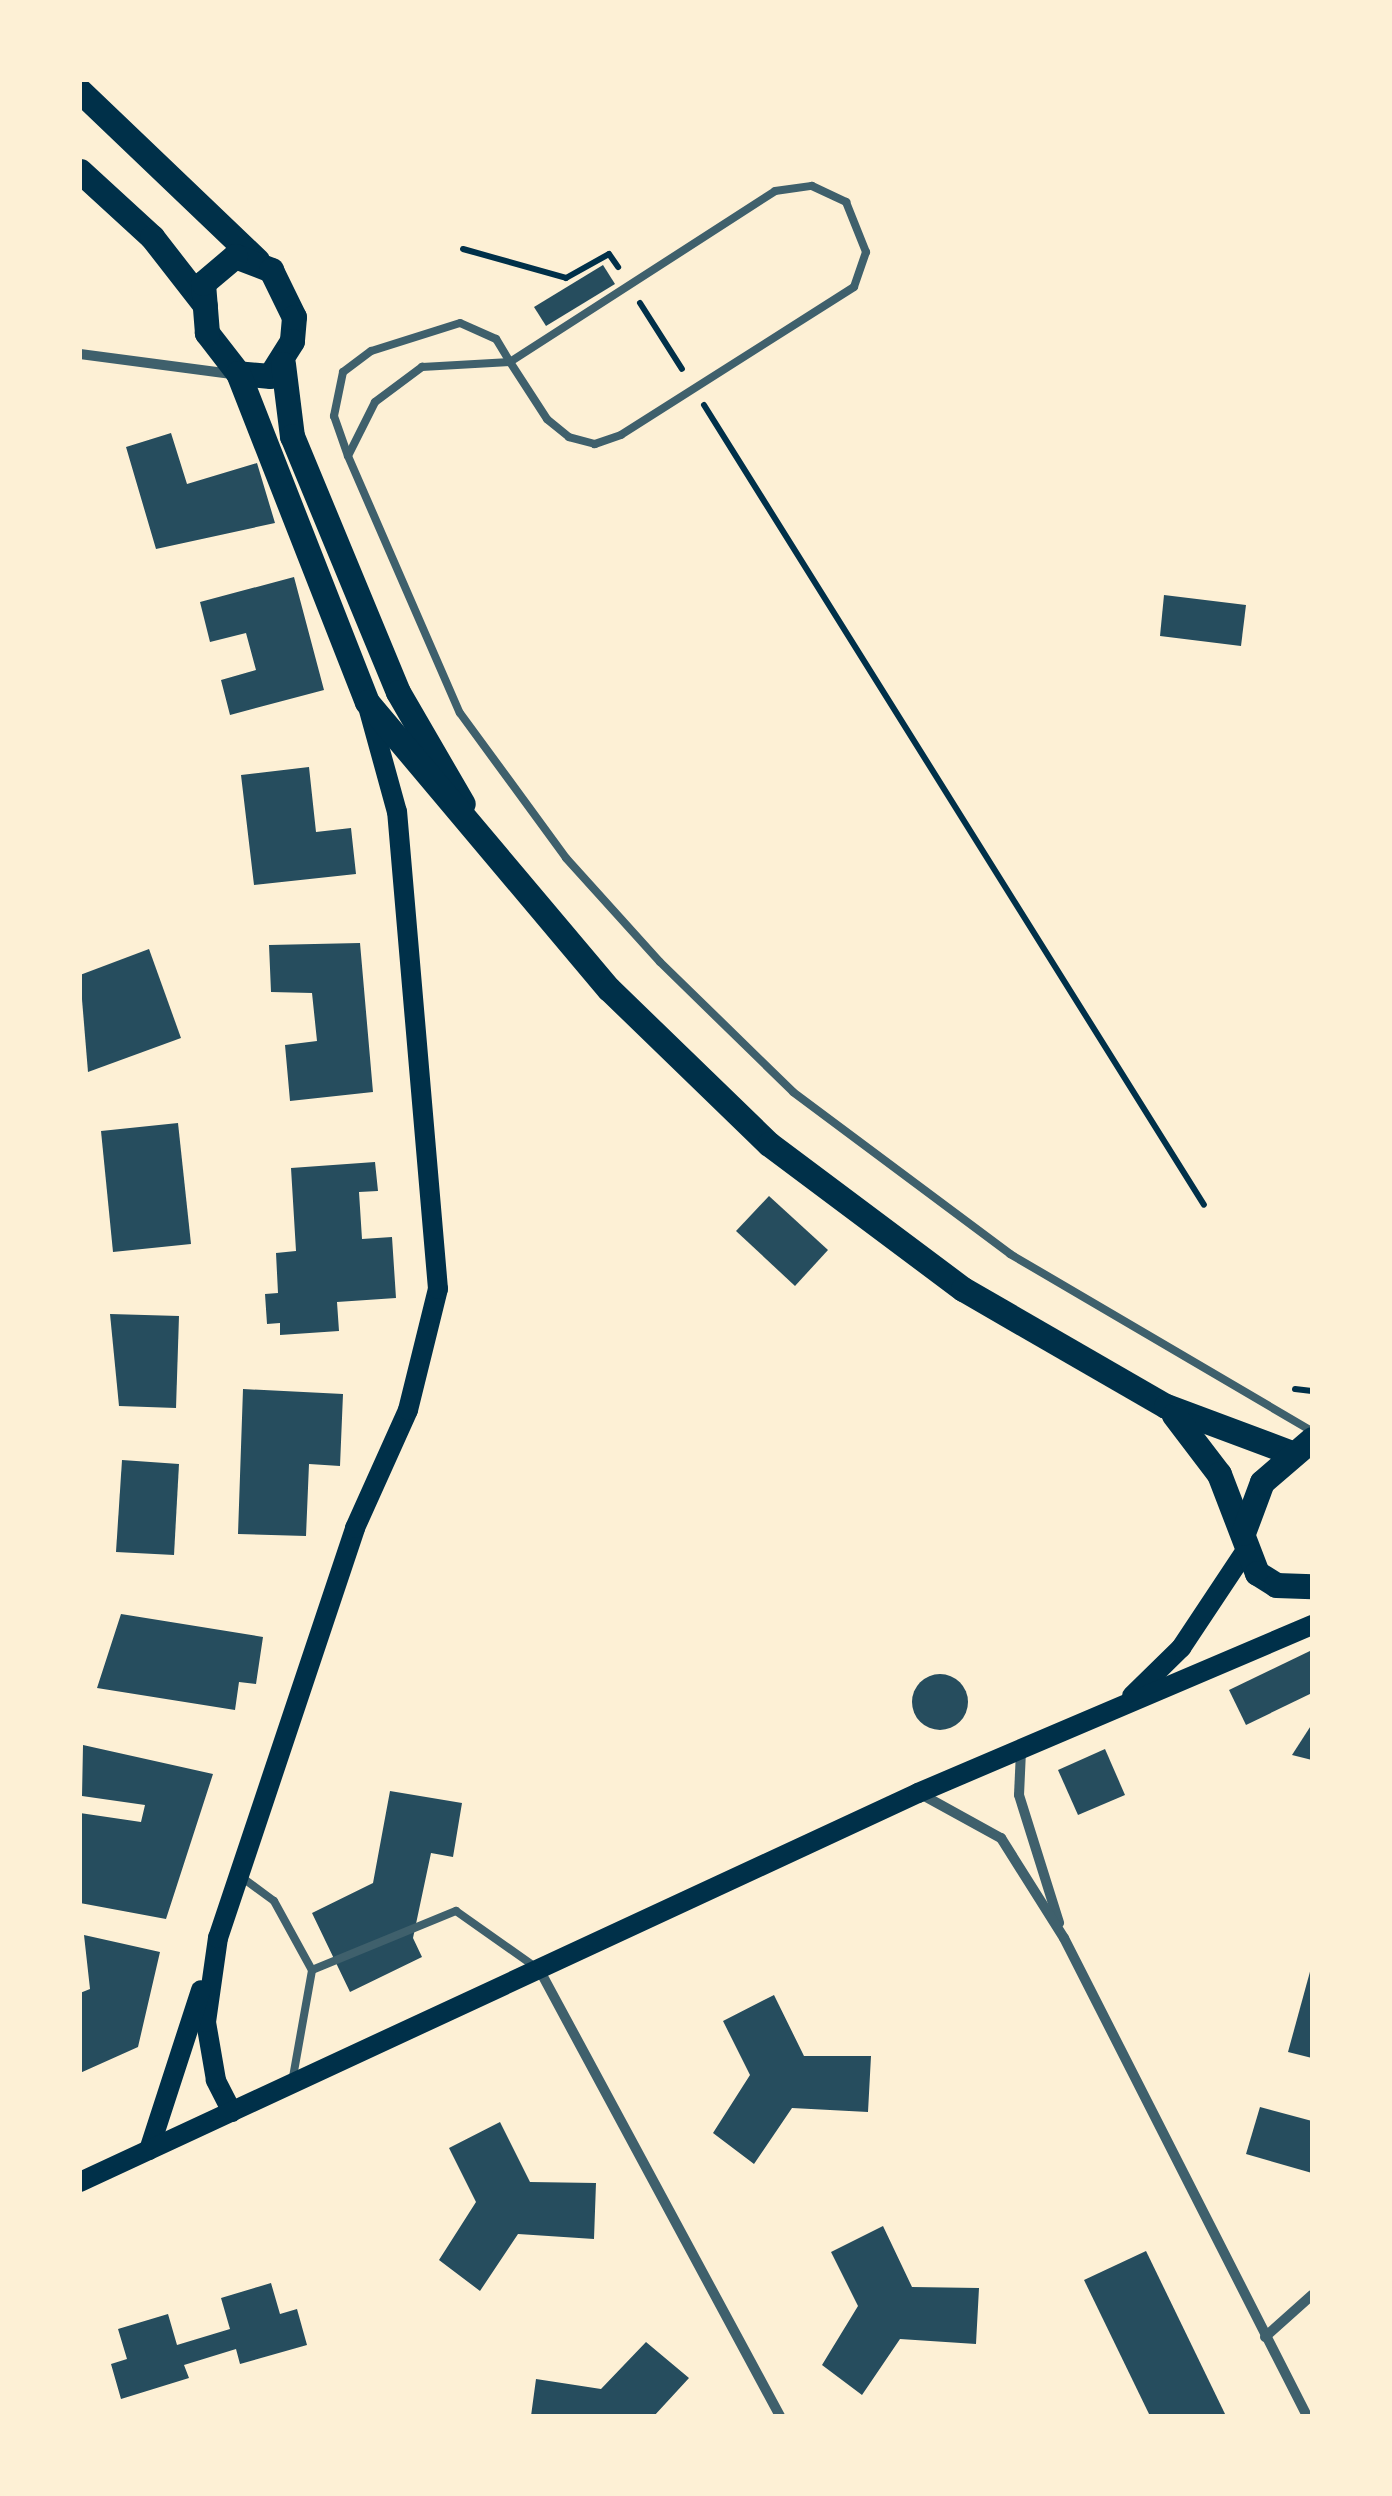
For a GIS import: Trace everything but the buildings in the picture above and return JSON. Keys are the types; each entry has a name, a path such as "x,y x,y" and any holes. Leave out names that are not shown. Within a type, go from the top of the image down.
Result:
{"main road":[{"path":"80,91 281,282 294,317 283,364 292,436 398,692 491,851"},
{"path":"80,171 152,237 204,305"},
{"path":"149,2150 355,1528 408,1410 438,1290 397,812 367,702 238,374 207,333 204,305 214,265 256,260"},
{"path":"238,374 254,380 283,364"},
{"path":"367,702 608,989 818,1184 963,1289 1166,1406 1302,1446"},
{"path":"1166,1406 1219,1474 1243,1543 1276,1585 1312,1586"},
{"path":"1130,1698 1180,1648 1243,1543 1262,1482 1302,1446"},
{"path":"80,2182 918,1792 1130,1698 1312,1625"},
{"path":"218,1938 206,2022 216,2080 232,2112"}],"street":[{"path":"80,354 238,374"},
{"path":"1021,1749 1019,1795 1064,1938"},
{"path":"918,1792 1001,1838 1064,1938 1307,2416"},
{"path":"538,1968 780,2416"},
{"path":"1264,2338 1312,2296"}],"lane":[{"path":"348,456 394,382 449,360 510,362 776,191 830,191 858,216 866,252 854,287 694,389 595,444 547,420 510,362 496,339 460,322 372,351 342,372 335,392 348,456 460,714 566,858 660,962 792,1092 1010,1254 1312,1431"},
{"path":"240,1875 274,1901 312,1970 292,2085"},
{"path":"312,1970 456,1911 538,1968"}],"path":[{"path":"463,249 566,278 610,254 1204,1206"},
{"path":"1295,1389 1312,1391"}]}
